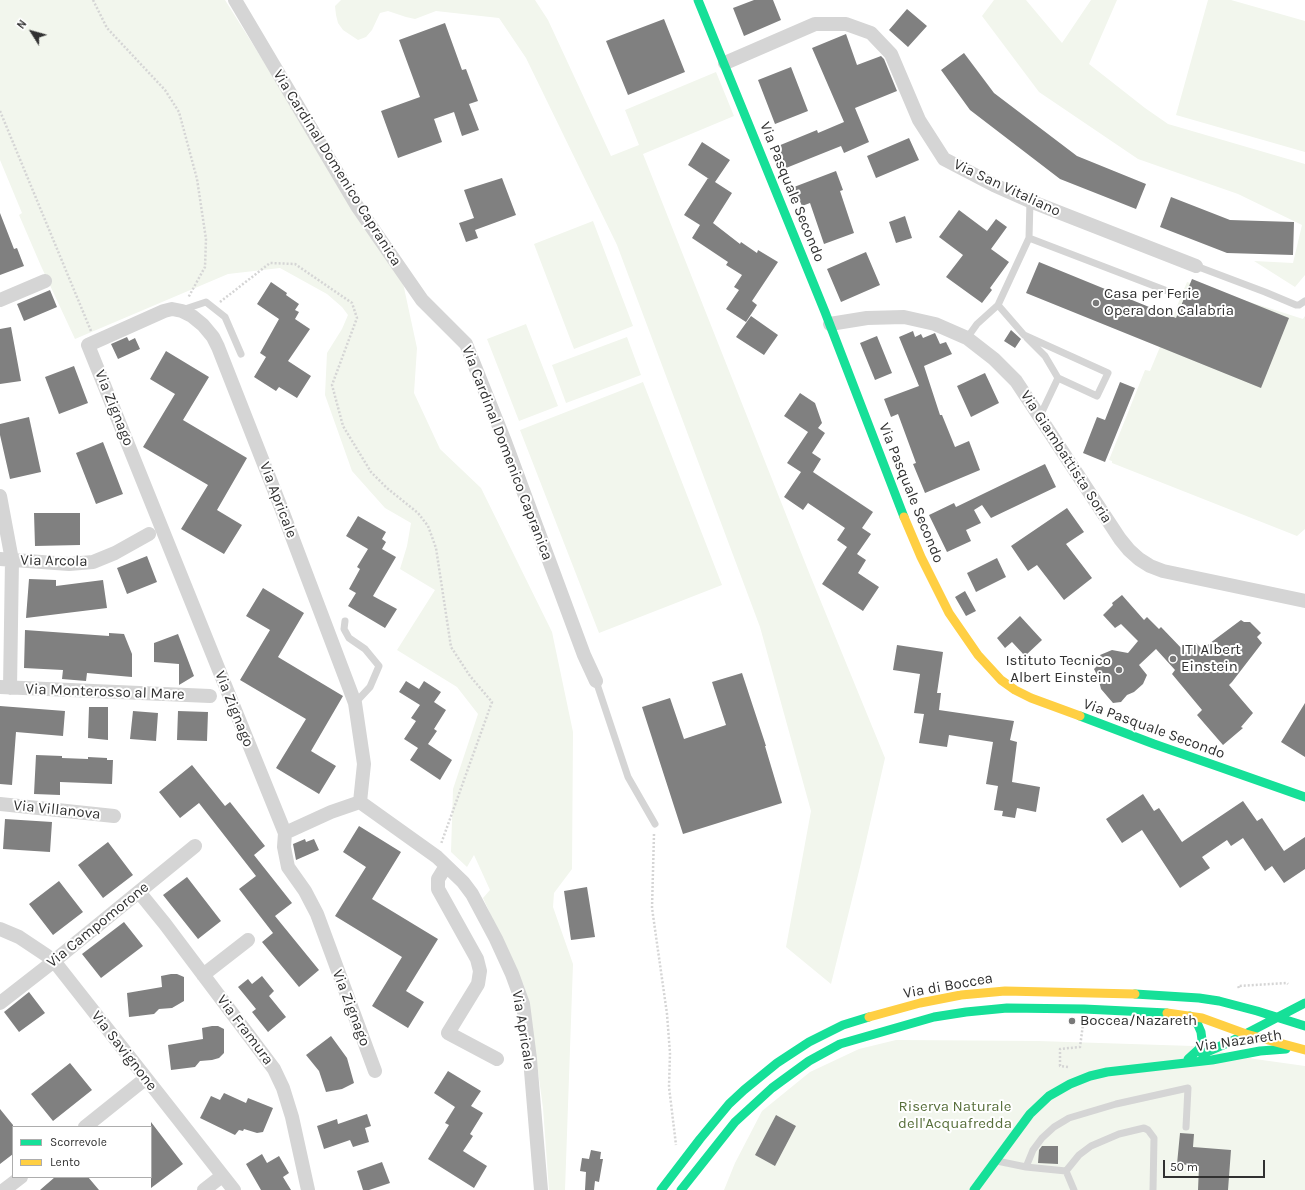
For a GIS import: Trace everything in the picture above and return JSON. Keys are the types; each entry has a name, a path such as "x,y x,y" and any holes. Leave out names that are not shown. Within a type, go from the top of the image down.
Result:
{"street":[{"name":"Via Cardinal Domenico Capranica","path":"235,0 362,212 422,300 466,344 504,439 584,655 596,681"},
{"name":"Via Pasquale Secondo","path":"698,0 725,63 830,324 905,519 930,576 949,613 964,637 991,670 1015,690 1037,701 1305,797"},
{"name":"Via San Vitaliano","path":"725,63 815,24 846,24 871,33 892,54 920,120 944,159 994,185 1030,201 1196,266"},
{"path":"0,300 45,281"},
{"path":"92,343 164,311 172,309 182,311"},
{"name":"Via Apricale","path":"182,311 192,316 203,325 211,334 218,347 355,703 364,764 360,802 441,861 463,882 472,894 496,939 512,974 522,1004 530,1059 541,1190"},
{"name":"Via Giambattista Soria","path":"830,324 867,318 904,317 935,324 967,338 990,355 1009,373 1040,417 1120,539 1129,550 1144,562 1163,571 1305,601"},
{"name":"Via Zignago","path":"92,343 224,683 285,833 284,847 288,867 305,891 316,914 375,1071"},
{"path":"0,496 6,560 5,687"},
{"name":"Via Arcola","path":"6,560 69,564 93,562 115,553 149,534"},
{"name":"Via Monterosso al Mare","path":"5,687 210,696"},
{"path":"285,833 331,812 360,802"},
{"name":"Via Villanova","path":"0,804 114,816"},
{"name":"Via Campomorone","path":"0,1003 195,846"},
{"name":"Via Apricale","path":"441,861 438,889 477,959 480,971 478,984 448,1033 497,1059"},
{"name":"Via Framura","path":"139,892 165,924 274,1069 284,1088 308,1190"},
{"name":"Via Savignone","path":"0,929 25,940 54,961 145,1079 234,1190"},
{"path":"203,975 248,940"},
{"name":"Via di Boccea","path":"661,1190 715,1120 744,1090 767,1070 792,1052 843,1025 920,1003 960,995 1005,991 1129,994 1200,998 1227,1003 1305,1026"},
{"path":"1277,1017 1305,1003"},
{"name":"Via di Boccea","path":"681,1190 723,1135 745,1112 808,1061 840,1044 919,1020 966,1012 1007,1008 1084,1009 1162,1013 1190,1016 1213,1021 1246,1034 1301,1049"},
{"name":"Via Nazareth","path":"1184,1062 1199,1050 1202,1040 1198,1025 1190,1016"},
{"name":"Via Nazareth","path":"1184,1062 1246,1034 1277,1017"},
{"name":"Via Nazareth","path":"974,1190 1030,1114 1049,1096 1070,1084 1103,1072 1212,1060 1274,1050 1301,1049"},
{"path":"86,1126 145,1079"},
{"path":"204,1190 222,1176"},
{"path":"4,1190 20,1178"}],"lane":[{"path":"967,338 978,324 998,305 1029,238 1030,201"},
{"path":"1029,238 1170,292"},
{"path":"1196,266 1299,306 1305,301"},
{"path":"182,311 206,302 225,317 241,354"},
{"path":"998,305 1024,335 1045,356 1058,378 1097,396 1108,373 1024,335"},
{"path":"1040,417 1058,378"},
{"path":"345,621 344,629 349,638 365,649 379,666 370,687 355,703"},
{"path":"596,681 628,777 655,824"},
{"path":"1026,1167 1036,1144 1054,1127 1077,1115 1116,1104 1188,1088 1186,1127"},
{"path":"1066,1171 1079,1156 1091,1146 1119,1134 1144,1128 1148,1130 1154,1138 1153,1190"},
{"path":"995,1160 1026,1167 1066,1171"},
{"path":"1066,1171 1074,1190"}],"path":[{"path":"93,0 107,28 166,90 179,112 197,179 206,239 205,267 182,311"},
{"path":"0,111 92,343"},
{"path":"214,308 270,263 295,264 352,303 357,318 332,385 343,426 371,472 418,513 428,526 436,548 451,647 470,676 492,702 441,861"},
{"path":"655,824 652,908 667,1014 670,1053 670,1087 676,1146 685,1158"},
{"path":"1238,988 1238,986 1288,984"},
{"path":"1074,1068 1060,1066 1060,1049 1080,1047 1084,1009"}],"green space":[{"path":"0,0 225,0 403,283 417,348 414,393 440,449 481,488 552,632 573,732 572,869 554,893 553,907 573,964 565,1190 549,1190 543,1108 531,1019 524,986 483,898 490,890 474,855 467,867 451,852 453,789 478,714 457,687 397,650 435,590 400,569 407,546 411,523 385,508 352,471 325,395 327,353 342,329 348,315 342,307 327,294 280,268 228,274 75,339 19,215 22,213 0,160"},
{"path":"341,0 535,0 548,20 611,156 639,145 625,110 716,72 734,116 643,154 810,575 885,758 831,984 786,947 811,811 760,627 617,245 526,58 499,18 436,11 415,19 388,11 380,13 372,30 366,37 358,40 343,30 338,23 335,6"},
{"path":"994,0 1026,0 1062,43 1091,0 1117,0 1089,64 1168,124 1305,164 1305,275 1295,287 1254,261 1293,263 1302,225 1238,194 1138,159 1039,92 982,16"},
{"path":"1208,0 1231,0 1305,21 1305,152 1176,115"},
{"path":"593,221 633,326 574,349 534,244"},
{"path":"1187,282 1303,319 1305,316 1305,529 1297,536 1112,463 1112,461 1109,460 1145,370 1150,371"},
{"path":"526,324 558,406 519,421 487,339"},
{"path":"627,337 641,375 566,403 552,365"},
{"path":"643,382 722,585 599,633 520,430"},
{"name":"Riserva Naturale dell'Acquafredda","path":"896,1040 1038,1041 1193,1046 1255,1059 1305,1066 1305,1190 724,1190 735,1163 762,1111 810,1072 859,1049"}],"building":[{"path":"754,0 773,0 781,20 744,36 733,8"},
{"path":"907,9 927,26 908,47 889,30"},
{"path":"664,19 685,72 628,95 606,41"},
{"path":"445,23 462,70 466,69 478,101 469,104 479,130 462,136 454,112 434,119 442,142 398,158 381,111 420,97 399,40"},
{"path":"846,34 857,65 881,56 884,59 897,91 855,108 869,142 844,153 841,146 786,168 778,146 817,130 818,133 844,122 812,48"},
{"path":"964,53 994,93 1077,156 1146,184 1136,209 1060,179 970,110 941,70"},
{"path":"791,67 808,111 775,124 758,80"},
{"path":"909,138 919,160 876,178 867,156"},
{"path":"702,142 730,160 715,182 732,193 713,223 740,244 741,242 757,253 758,250 778,262 752,301 757,305 746,322 726,309 739,290 734,287 742,275 726,265 728,262 692,238 700,225 684,215 708,178 688,165"},
{"path":"836,171 843,190 840,191 854,233 824,244 810,203 802,206 794,187"},
{"path":"502,178 516,215 475,230 478,238 466,242 459,223 474,218 464,190"},
{"path":"1171,197 1230,220 1294,222 1293,255 1227,253 1160,227"},
{"path":"959,210 987,231 996,219 1007,227 991,249 1009,262 990,288 992,290 982,303 946,277 963,255 939,237"},
{"path":"0,213 14,249 17,248 24,266 0,275"},
{"path":"905,216 912,238 896,243 889,222"},
{"path":"866,252 880,285 841,302 827,269"},
{"path":"1039,262 1176,318 1192,279 1289,318 1261,388 1026,293"},
{"path":"271,282 287,293 286,295 299,304 295,310 299,312 295,319 310,329 288,361 311,376 297,398 279,387 276,391 254,377 266,357 260,353 279,319 257,304"},
{"path":"50,290 57,307 24,321 17,304"},
{"path":"751,316 778,335 764,355 736,337"},
{"path":"11,327 21,381 0,384 0,329"},
{"path":"1011,330 1021,339 1015,348 1004,341"},
{"path":"913,331 915,337 921,334 923,338 935,333 940,344 946,342 952,354 924,366 940,415 942,415 955,447 969,441 980,470 925,493 913,464 916,463 898,414 891,417 884,399 919,386 899,337"},
{"path":"877,336 892,373 875,380 860,343"},
{"path":"127,337 129,341 135,338 140,349 118,359 111,344"},
{"path":"166,351 209,377 183,420 247,458 217,510 242,525 224,554 181,529 208,485 143,447 175,394 150,379"},
{"path":"74,366 88,403 59,414 45,377"},
{"path":"985,373 999,403 971,417 957,386"},
{"path":"1120,382 1135,388 1105,462 1083,453 1097,417 1105,420"},
{"path":"800,393 815,403 822,423 818,428 825,433 812,453 821,459 813,472 873,512 862,528 871,534 857,554 866,560 858,573 879,587 863,611 822,584 847,547 837,540 845,528 808,503 803,510 784,497 801,472 787,463 808,432 784,416"},
{"path":"29,417 41,472 10,479 0,435 0,424"},
{"path":"103,442 123,494 96,504 76,453"},
{"path":"1045,464 1056,487 991,518 982,505 974,510 981,523 966,530 971,541 947,552 929,515 954,503 956,507"},
{"path":"1067,508 1084,532 1066,544 1092,578 1064,600 1037,565 1028,571 1011,546"},
{"path":"34,513 80,513 80,545 35,546"},
{"path":"358,516 386,532 382,539 386,542 382,549 396,557 373,596 397,609 385,628 348,606 356,593 349,589 360,569 357,567 368,549 346,536"},
{"path":"147,556 157,582 127,594 117,568"},
{"path":"997,558 1006,577 976,592 967,573"},
{"path":"29,579 56,580 56,586 103,580 107,608 26,618"},
{"path":"263,588 304,613 278,657 343,696 311,751 336,766 319,794 276,768 306,719 240,680 270,630 246,616"},
{"path":"965,591 976,611 966,616 955,597"},
{"name":"Istituto Tecnico Albert Einstein","path":"1122,595 1144,620 1147,617 1159,629 1161,627 1186,653 1196,643 1202,649 1241,620 1244,622 1250,622 1261,633 1257,637 1262,643 1229,685 1253,713 1241,727 1243,728 1223,745 1197,715 1202,710 1172,674 1175,670 1156,649 1139,665 1147,675 1143,684 1134,692 1127,695 1121,702 1113,703 1101,689 1094,669 1103,660 1100,655 1112,650 1128,653 1138,641 1121,624 1115,628 1103,615 1113,605 1112,603"},
{"path":"1020,616 1042,640 1025,656 1012,642 1005,648 997,638"},
{"path":"25,630 109,636 109,633 124,634 132,654 132,677 87,673 86,681 62,679 63,670 24,668"},
{"path":"178,634 194,676 179,685 179,664 154,662 154,643"},
{"path":"897,645 943,652 937,693 941,693 939,710 1014,721 1010,740 1017,742 1012,782 1040,787 1036,812 1017,808 1015,818 1002,816 1003,811 994,810 998,786 986,784 993,742 949,735 947,747 919,743 924,714 914,713 920,674 893,670"},
{"path":"742,673 766,746 782,803 683,834 642,707 670,698 684,739 726,725 712,682"},
{"path":"406,681 419,689 424,681 441,692 434,702 446,710 434,729 437,731 428,744 452,760 440,780 410,760 418,748 404,739 416,721 411,718 420,705 399,692"},
{"path":"1305,703 1305,757 1281,742"},
{"path":"0,706 65,711 63,736 16,732 12,785 0,784"},
{"path":"89,707 108,707 108,740 88,738"},
{"path":"133,711 158,713 156,741 130,739"},
{"path":"178,711 208,712 207,741 177,740"},
{"path":"36,755 62,756 62,758 107,758 107,760 113,760 112,784 60,782 60,795 34,794"},
{"path":"192,765 225,806 230,802 265,846 254,855 292,903 275,916 319,970 299,987 262,942 273,933 239,889 256,876 199,803 180,818 159,792"},
{"path":"1143,794 1154,811 1159,808 1182,842 1243,801 1257,821 1262,818 1284,851 1305,837 1305,869 1284,883 1272,866 1265,871 1243,838 1231,846 1227,840 1202,857 1210,868 1180,888 1142,830 1122,843 1106,819"},
{"path":"5,819 52,822 50,852 3,849"},
{"path":"359,826 401,852 372,899 438,939 406,991 424,1002 408,1028 372,1006 402,957 335,916 366,867 343,852"},
{"path":"305,839 306,842 314,839 319,850 296,860 293,844"},
{"path":"108,842 133,875 103,898 78,865"},
{"path":"187,877 221,921 198,939 163,895"},
{"path":"59,881 83,912 53,935 29,904"},
{"path":"587,887 595,937 571,940 564,891"},
{"path":"124,922 143,946 101,978 82,954"},
{"path":"177,974 184,977 184,1001 172,1008 159,1009 154,1014 129,1017 127,993 162,987 161,976"},
{"path":"262,976 274,991 269,996 286,1017 268,1032 252,1012 256,1009 238,987 248,979 252,984"},
{"path":"29,992 45,1013 19,1032 4,1012"},
{"path":"218,1026 224,1029 224,1053 219,1058 200,1061 195,1067 171,1070 168,1045 203,1039 202,1028"},
{"path":"331,1036 347,1058 354,1083 342,1089 326,1092 319,1071 306,1055"},
{"path":"70,1063 92,1090 53,1121 31,1094"},
{"path":"448,1071 481,1091 471,1106 483,1113 470,1134 473,1136 463,1151 487,1166 474,1188 428,1159 449,1125 445,1123 455,1107 434,1093"},
{"path":"224,1093 246,1103 248,1098 273,1108 263,1132 257,1133 244,1129 243,1131 239,1130 235,1135 200,1118 211,1096 220,1100"},
{"path":"0,1109 13,1126 12,1155 0,1164"},
{"path":"367,1114 371,1126 365,1128 369,1142 353,1147 350,1140 324,1149 317,1126 337,1119 338,1124"},
{"path":"776,1115 796,1126 775,1166 755,1155"},
{"path":"151,1122 183,1164 151,1188 152,1126"},
{"path":"1180,1133 1194,1134 1193,1147 1231,1150 1228,1190 1198,1190 1199,1166 1177,1164"},
{"path":"1042,1146 1058,1146 1058,1164 1038,1163 1039,1150"},
{"path":"591,1150 601,1152 600,1159 603,1159 599,1182 595,1181 594,1190 585,1190 586,1172 580,1171 582,1158 589,1159"},
{"path":"262,1154 267,1163 279,1156 289,1173 283,1177 291,1190 261,1190 246,1164"},
{"path":"382,1162 390,1183 369,1190 363,1190 357,1171"},
{"path":"54,1178 89,1178 99,1190 40,1190"}],"traffic: fast":[{"path":"698,0 825,312 904,517"},
{"path":"1080,716 1154,744 1305,797"},
{"path":"1135,994 1199,998 1219,1001 1305,1026"},
{"path":"1202,1054 1232,1041 1305,1003"},
{"path":"681,1190 735,1122 772,1088 809,1061 840,1044 934,1017 1007,1008 1084,1009 1167,1013"},
{"path":"1188,1059 1199,1049 1202,1040 1198,1025 1190,1016"},
{"path":"661,1190 729,1104 744,1090 777,1063 809,1042 843,1025 869,1017"},
{"path":"974,1190 1030,1114 1049,1096 1070,1084 1090,1076 1107,1072 1212,1060 1260,1051 1286,1049"}],"traffic: slow":[{"path":"904,517 921,557 949,613 978,655 1001,680 1015,690 1031,698 1080,716"},
{"path":"869,1017 920,1003 961,995 1005,991 1135,994"},
{"path":"1167,1013 1202,1018 1246,1034 1305,1050"}],"place":[{"name":"Casa per Ferie Opera don Calabria","path":"1096,303"},
{"name":"ITI Albert Einstein","path":"1173,659"},
{"name":"Istituto Tecnico Albert Einstein","path":"1119,670"},
{"name":"Boccea/Nazareth","path":"1072,1021"}]}
